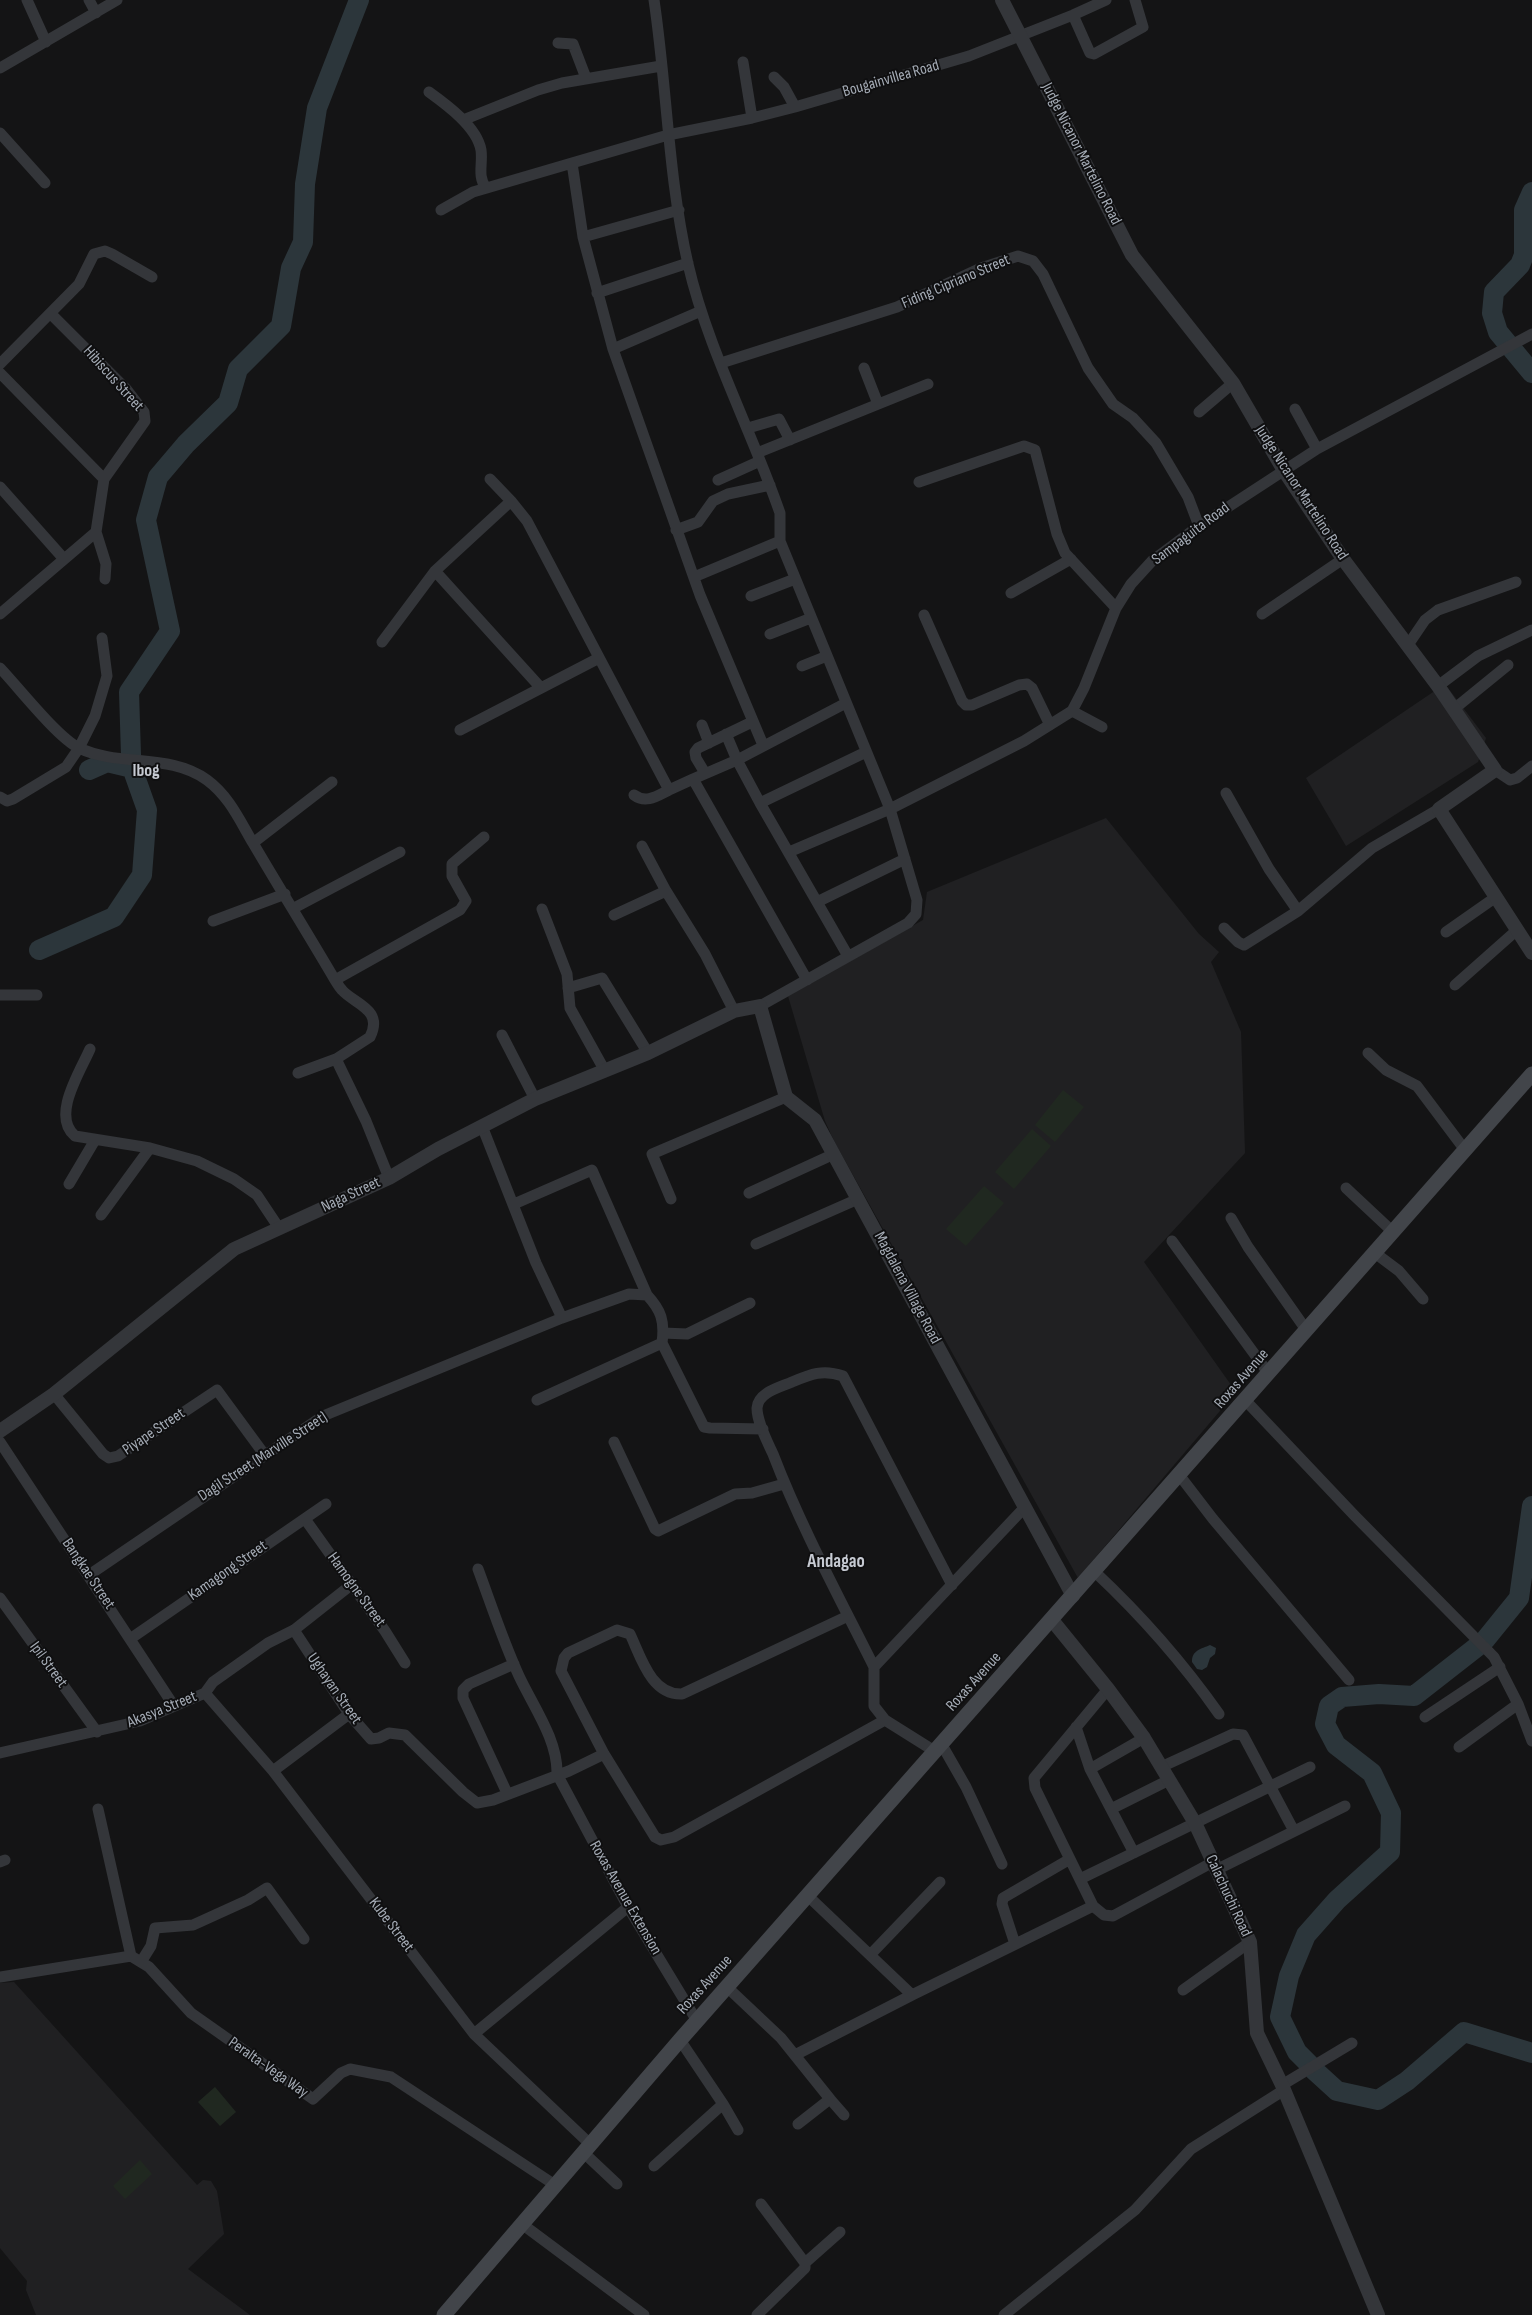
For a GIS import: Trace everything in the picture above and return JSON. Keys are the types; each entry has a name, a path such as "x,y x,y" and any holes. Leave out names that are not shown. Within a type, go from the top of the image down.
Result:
{"main road":[{"name":"Roxas Avenue","path":"444,2315 680,2040 1180,1476 1532,1074"}],"street":[{"path":"27,0 46,42"},
{"path":"89,0 96,13"},
{"path":"0,68 117,0"},
{"path":"642,846 666,891 705,954 734,1011 760,1006 908,923 916,914 917,900 890,809 780,542 780,513 701,311 688,263 679,210 668,135 660,37 654,0"},
{"name":"Judge Nicanor Martelino Road","path":"1002,0 1132,255 1233,383 1283,469 1343,559 1454,708 1495,770"},
{"name":"Bougainvillea Road","path":"442,210 473,192 486,188 668,135 795,108 969,56 1022,36 1106,0"},
{"path":"1073,15 1090,53 1094,54 1143,27 1135,0"},
{"path":"558,43 573,44 586,78"},
{"path":"743,62 752,118"},
{"path":"463,120 538,90 586,78 661,66"},
{"path":"774,77 784,87 795,108"},
{"path":"429,92 454,110 478,140 481,149 481,178 486,188"},
{"path":"0,133 45,183"},
{"path":"572,163 583,237 613,349 676,530 752,722 763,745"},
{"path":"583,237 679,210"},
{"path":"0,364 80,284 94,254 104,251 112,254 152,278"},
{"name":"Fiding Cipriano Street","path":"721,363 897,307 990,265 1018,256 1033,261 1043,274 1088,368 1113,404 1133,418 1156,443 1188,497 1198,526"},
{"path":"597,293 688,263"},
{"path":"613,349 701,311"},
{"name":"Hibiscus Street","path":"51,314 127,390 144,412 145,421 104,480 96,532"},
{"name":"Sampaguita Road","path":"789,852 890,809 1024,741 1072,711 1084,688 1116,608 1131,584 1152,561 1198,526 1283,469 1532,334"},
{"path":"864,368 878,404"},
{"path":"0,373 104,480"},
{"path":"1199,412 1233,383"},
{"path":"718,480 790,440 928,384"},
{"path":"1295,409 1317,449"},
{"path":"748,428 779,419 790,440"},
{"path":"919,482 1024,446 1035,450 1057,534 1066,553 1116,608"},
{"path":"490,479 527,520 669,790"},
{"path":"676,530 698,522 713,501 728,494 770,485"},
{"path":"0,486 64,559"},
{"path":"382,642 435,571 511,501"},
{"path":"0,614 96,532 106,564 105,579"},
{"path":"694,577 780,542"},
{"path":"1011,593 1071,559"},
{"path":"1262,614 1343,559"},
{"path":"435,571 541,688"},
{"path":"751,596 795,579"},
{"path":"1408,646 1425,620 1438,610 1516,582"},
{"path":"924,615 962,701 966,705 972,705 1019,685 1027,684 1032,688 1050,725"},
{"path":"770,634 811,618"},
{"path":"1438,686 1478,656 1532,630"},
{"path":"0,797 7,801 13,799 66,767 79,748 95,716 107,676 102,638"},
{"path":"802,666 827,656"},
{"path":"460,730 599,658"},
{"path":"1454,708 1508,665"},
{"path":"0,668 64,737 79,748 111,758 161,763 185,769 207,780 235,809 253,843 294,908 342,991 365,1006 371,1015 373,1025 370,1037 336,1059 298,1073"},
{"path":"634,795 646,800 737,760 846,703"},
{"path":"1072,711 1102,727"},
{"path":"705,773 696,758 695,752 698,748 752,722"},
{"path":"702,725 709,743"},
{"path":"726,734 737,760 760,803 848,956"},
{"path":"760,803 866,752"},
{"path":"1224,928 1238,942 1244,945 1298,911 1372,848 1439,810 1495,770 1510,780 1517,778 1532,766"},
{"path":"693,779 807,980"},
{"path":"253,843 332,782"},
{"path":"1226,793 1269,869 1298,911"},
{"path":"1439,810 1532,953"},
{"path":"335,980 460,910 466,901 452,876 452,864 484,837"},
{"path":"294,908 400,852"},
{"path":"817,902 905,859"},
{"path":"614,915 666,891"},
{"path":"213,920 285,894"},
{"path":"1446,932 1496,897"},
{"path":"542,910 563,962 570,1008 605,1071"},
{"path":"1455,985 1517,930"},
{"path":"568,988 602,978 648,1053"},
{"path":"0,995 37,995"},
{"path":"671,1199 652,1154 786,1097 760,1006"},
{"name":"Naga Street","path":"0,1432 54,1394 234,1248 389,1178 438,1149 535,1099 648,1053 734,1011"},
{"path":"502,1035 535,1099"},
{"path":"90,1049 68,1098 65,1117 68,1130 75,1136 150,1148 196,1161 234,1179 257,1195 279,1228"},
{"path":"1368,1053 1386,1070 1417,1086 1465,1150"},
{"path":"336,1059 366,1121 389,1178"},
{"name":"Magdalena Village Road","path":"786,1097 815,1120 1073,1596"},
{"path":"482,1126 536,1263 562,1318"},
{"path":"69,1184 96,1140"},
{"path":"101,1215 150,1148"},
{"path":"749,1193 834,1154"},
{"path":"514,1204 592,1170 647,1295 658,1307 663,1338 704,1427 763,1429"},
{"path":"1346,1188 1394,1232"},
{"path":"756,1244 858,1199"},
{"path":"1231,1218 1248,1247 1307,1331"},
{"path":"1172,1241 1269,1374"},
{"path":"1375,1253 1399,1271 1423,1299"},
{"name":"Dagil Street (Marville Street)","path":"89,1575 264,1454 323,1416 562,1318 629,1294 647,1295"},
{"path":"537,1400 663,1338 687,1334 750,1303"},
{"path":"952,1585 843,1376 825,1371 804,1377 771,1391 759,1400 757,1408 763,1429 784,1484 874,1667 874,1706 885,1720 939,1748 966,1787 1002,1864"},
{"name":"Piyape Street","path":"54,1394 103,1454 109,1458 118,1456 217,1390 264,1454"},
{"path":"1246,1401 1354,1515 1485,1647 1500,1668 1518,1704 1532,1741"},
{"name":"Bangkae Street","path":"0,1442 174,1706"},
{"path":"614,1442 655,1529 658,1531 735,1494 752,1493 784,1484"},
{"path":"1180,1476 1213,1519 1349,1680"},
{"name":"Kamagong Street","path":"130,1639 326,1504"},
{"path":"874,1667 1025,1507"},
{"name":"Hamogne Street","path":"305,1519 385,1631 405,1663"},
{"path":"478,1569 514,1664 558,1759 557,1774"},
{"path":"1095,1572 1162,1639 1191,1673 1219,1714"},
{"name":"Akasya Street","path":"0,1753 140,1721 205,1692 213,1682 268,1643 294,1630 351,1585"},
{"name":"Ipil Street","path":"0,1598 97,1732"},
{"path":"848,1616 682,1694 665,1691 654,1682 630,1634 624,1631 617,1630 568,1653 564,1658 562,1671 604,1754 651,1832 661,1840 668,1839 885,1720"},
{"name":"Calachuchi Road","path":"1052,1620 1108,1689 1144,1738 1195,1823 1250,1942 1255,2026 1378,2315"},
{"name":"Ughayan Street","path":"294,1630 349,1714 370,1738 379,1738 389,1733 405,1735 463,1792 477,1803 493,1800 557,1774 570,1771 604,1754"},
{"path":"507,1793 463,1698 463,1690 469,1684 514,1664"},
{"path":"1425,1717 1500,1668"},
{"path":"1108,1689 1036,1773 1034,1783 1094,1906 1104,1915 1118,1914 1215,1866 1345,1806"},
{"name":"Kube Street","path":"205,1692 273,1771 474,2034 587,2148 617,2184"},
{"path":"1460,1747 1518,1704"},
{"path":"273,1771 349,1714"},
{"path":"1076,1726 1090,1769 1134,1853"},
{"path":"1161,1767 1238,1733 1243,1735 1294,1831"},
{"path":"1090,1769 1144,1738"},
{"path":"1080,1879 1310,1767"},
{"name":"Roxas Avenue Extension","path":"557,1774 628,1907 697,2021"},
{"path":"1111,1809 1169,1780"},
{"path":"98,1809 136,1959"},
{"path":"1015,1944 1002,1904 1003,1898 1070,1858"},
{"path":"871,1954 940,1882"},
{"path":"0,1977 136,1959 153,1941 155,1928 193,1925 248,1900 267,1888 304,1940"},
{"path":"808,1896 912,1995"},
{"path":"795,2055 912,1995 1094,1906"},
{"path":"474,2034 628,1907"},
{"path":"1183,1990 1250,1942"},
{"name":"Peralta-Vega Way","path":"136,1959 191,2013 313,2099 342,2072 350,2069 391,2077 555,2185"},
{"path":"727,1987 781,2038 844,2115"},
{"path":"680,2040 738,2130"},
{"path":"1004,2315 1135,2210 1191,2149 1352,2043"},
{"path":"798,2124 830,2099"},
{"path":"654,2166 723,2104"},
{"path":"757,2315 805,2268 805,2263 761,2204"},
{"path":"522,2224 644,2315"},
{"path":"805,2263 840,2232"}],"shaded area":[{"path":"1445,684 1486,738 1478,762 1346,846 1306,778"},
{"path":"1106,818 1199,934 1219,952 1211,962 1241,1032 1245,1153 1144,1262 1236,1392 1078,1578 834,1141 825,1121 788,996 923,920 927,892"},
{"path":"1063,1090 1084,1107 1055,1142 1035,1125"},
{"path":"1032,1129 1051,1146 1014,1189 995,1172"},
{"path":"984,1186 1004,1203 966,1246 946,1229"},
{"path":"1210,1645 1216,1648 1215,1654 1210,1658 1207,1667 1202,1670 1197,1669 1192,1662 1195,1652"},
{"path":"14,1982 197,2185 203,2180 211,2181 217,2191 224,2234 188,2269 250,2315 36,2315 26,2290 27,2281 0,2248 0,1983"},
{"path":"215,2087 236,2112 220,2126 198,2102"},
{"path":"140,2160 152,2174 125,2199 113,2186"}],"waterway":[{"path":"131,755 129,692 170,631 146,520 158,477 186,444 228,403 238,369 281,326 291,268 303,242 305,184 317,108 359,0"},
{"path":"1532,192 1524,210 1524,255 1520,265 1494,292 1492,313 1498,332 1532,373"},
{"path":"89,770 107,762 132,768"},
{"path":"39,950 114,917 142,875 147,810 131,765"},
{"path":"1485,1640 1519,1598 1532,1506"},
{"path":"1310,2065 1297,2052 1280,2017 1289,1976 1306,1935 1337,1900 1390,1852 1391,1813 1372,1773 1336,1745 1325,1724 1329,1706 1342,1697 1379,1694 1414,1696 1478,1646"},
{"path":"1314,2070 1337,2091 1378,2100 1407,2081 1464,2032 1532,2053"}],"district":[{"name":"Ibog","path":"146,771"},
{"name":"Andagao","path":"836,1562"}]}
